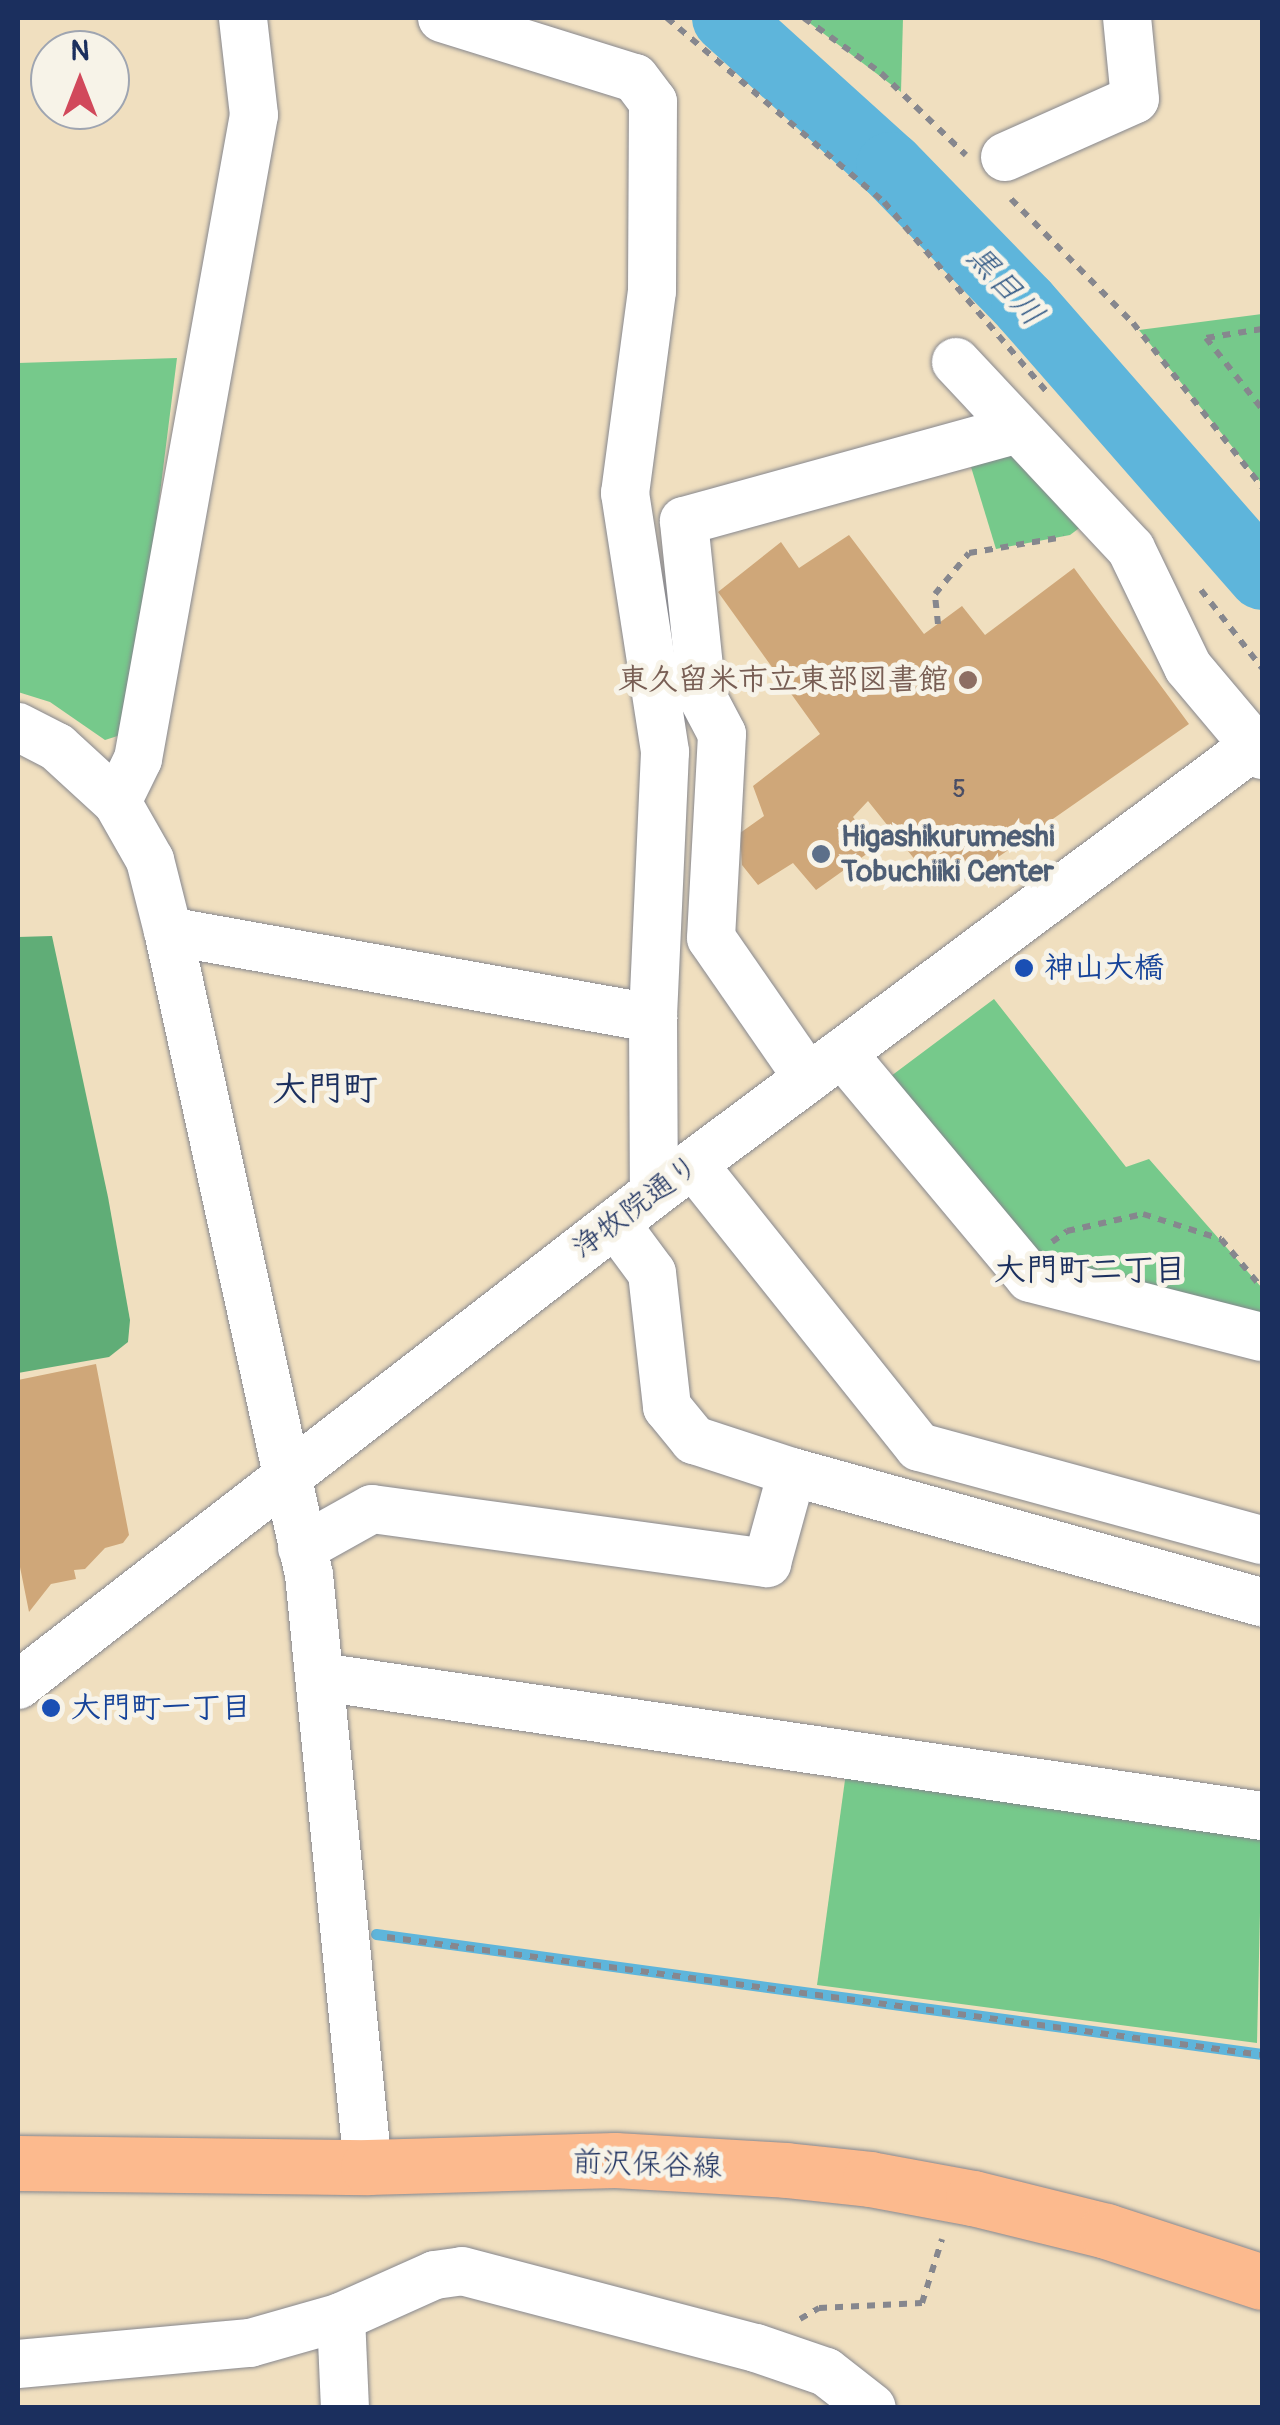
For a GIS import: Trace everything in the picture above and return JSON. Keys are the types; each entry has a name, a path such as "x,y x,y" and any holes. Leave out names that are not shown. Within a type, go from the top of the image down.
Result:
{"main road":[{"name":"前沢保谷線","path":"18,2163 368,2167 615,2160 786,2170 955,2194 1106,2230 1262,2282"}],"street":[{"path":"117,802 138,759 254,114 243,18"},
{"path":"442,18 636,78 653,102 652,292 625,493 665,752 653,1018 654,1193"},
{"path":"992,168 1136,99 1127,18"},
{"path":"956,362 1131,549 1188,667 1260,747"},
{"path":"1018,429 684,520 702,696 722,734 711,938 825,1066 1030,1278 1262,1338"},
{"path":"18,727 57,746 117,802 150,860 168,931 302,1548 321,1677 368,2167"},
{"name":"浄牧院通り","path":"18,1686 692,1164 1260,747"},
{"path":"168,931 653,1018"},
{"path":"692,1164 919,1447 1262,1540"},
{"path":"615,1223 652,1273 667,1407 678,1426 709,1447 1262,1602"},
{"path":"302,1548 372,1509 766,1563 792,1472"},
{"path":"321,1677 1262,1816"},
{"path":"18,2364 250,2343 341,2317 434,2275 462,2271 756,2348 826,2372 872,2408"},
{"path":"341,2317 345,2408"}],"path":[{"path":"804,18 882,73 992,168 1133,322 1262,487"},
{"path":"1262,330 1206,338 1262,409"},
{"path":"938,624 934,594 969,554 1070,536 1098,514"},
{"path":"1020,1266 1066,1231 1142,1214 1222,1239 1262,1288"},
{"path":"345,1932 1262,2054"},
{"path":"756,2348 773,2333 819,2308 922,2303 955,2194"}],"green space":[{"path":"803,18 903,18 901,92"},
{"path":"1262,314 1262,484 1139,330"},
{"path":"177,358 130,732 105,740 50,702 18,692 18,363"},
{"path":"1018,429 1098,514 1070,535 996,549 964,444"},
{"path":"52,936 130,1320 128,1342 109,1357 18,1373 18,937"},
{"path":"994,999 1126,1167 1149,1159 1262,1288 1262,1337 1030,1278 879,1085"},
{"path":"848,1758 1262,1825 1257,2043 817,1985"}],"building":[{"name":"東久留米市立東部図書館","path":"849,535 924,634 962,606 985,635 1074,568 1189,724 961,883 945,861 924,871 868,801 853,817 875,848 816,890 793,863 758,885 742,865 740,833 764,816 753,786 820,734 718,592 781,542 799,568"},
{"path":"96,1364 129,1535 123,1543 105,1548 85,1569 74,1570 76,1579 51,1584 29,1612 18,1557 18,1380"}],"waterway":[{"name":"黒目川","path":"726,18 890,166 1025,305 1262,576"},
{"path":"376,1934 1262,2054"}],"place":[{"name":"東久留米市立東部図書館","path":"968,680"},
{"name":"Higashikurumeshi Tobuchiiki Center","path":"821,854"},
{"name":"神山大橋","path":"1024,968"},
{"name":"大門町一丁目","path":"51,1708"}],"district":[{"name":"大門町","path":"325,1089"},
{"name":"大門町二丁目","path":"1090,1270"}]}
